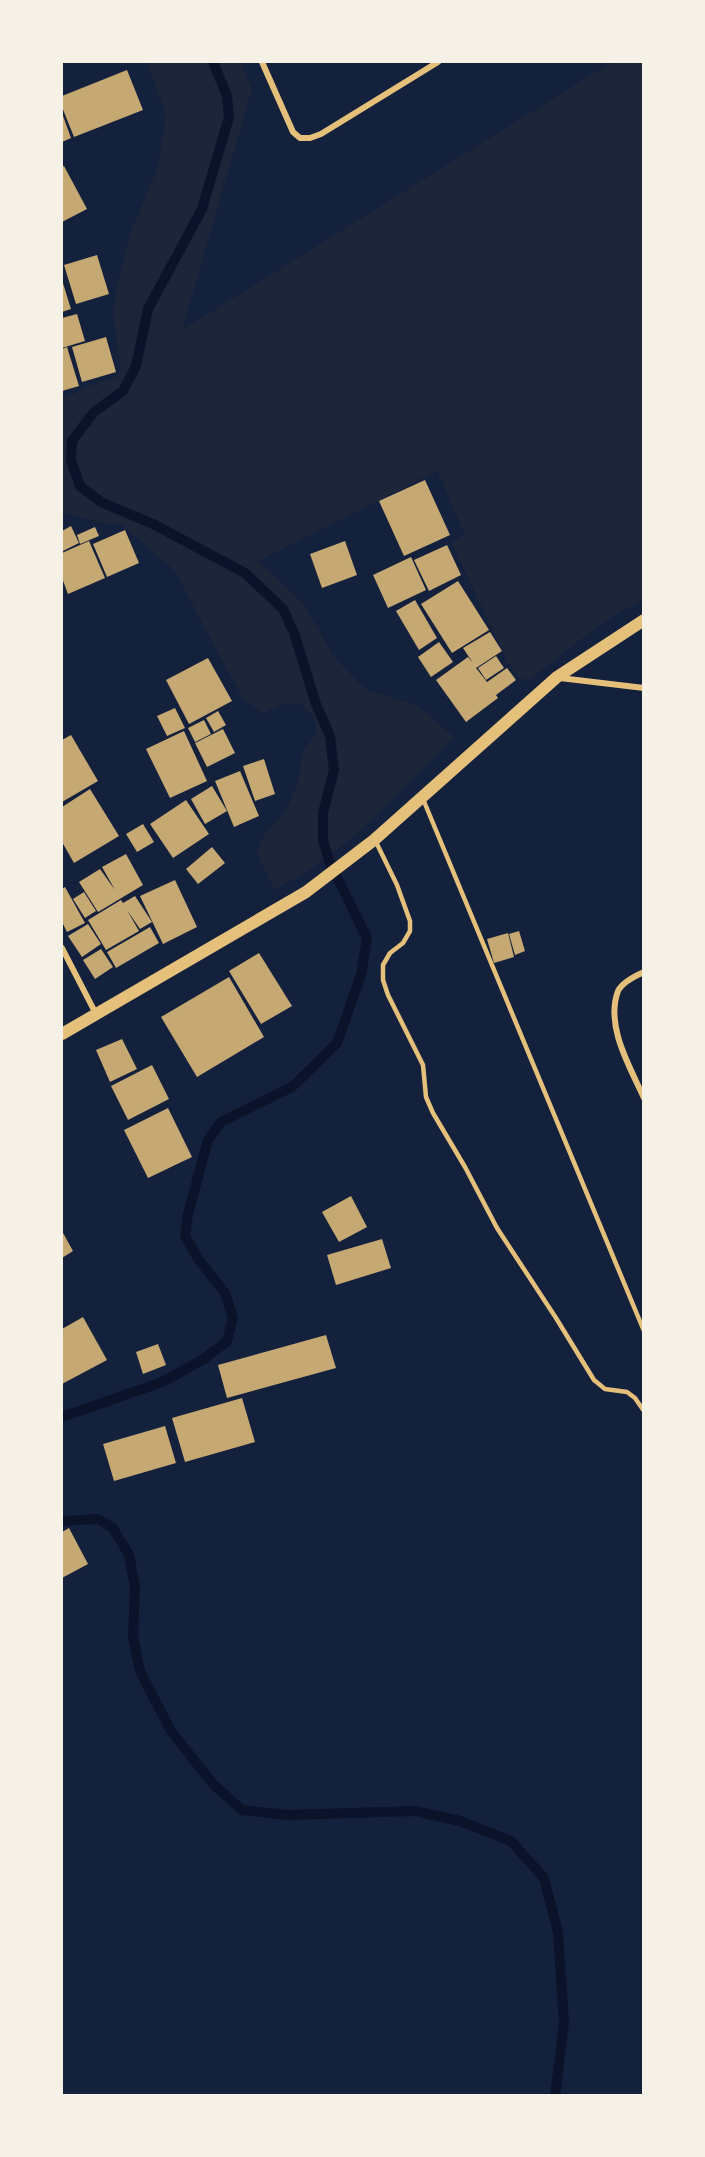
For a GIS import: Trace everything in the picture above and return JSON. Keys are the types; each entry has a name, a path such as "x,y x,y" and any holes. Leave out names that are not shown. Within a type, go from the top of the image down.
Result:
{"main road":[{"path":"62,1034 306,892 370,843 556,678 644,620"}],"street":[{"path":"262,62 292,132 300,138 310,138 321,134 438,62"},
{"path":"556,678 644,687"},
{"path":"62,948 96,1014"},
{"path":"644,972 634,976 619,989 614,1014 620,1043 644,1098"}],"lane":[{"path":"422,796 644,1331"},
{"path":"370,843 397,885 411,921 410,931 403,943 390,953 383,965 383,980 388,995 423,1065 426,1097 433,1113 497,1228 594,1380 604,1389 627,1392 644,1411"}],"shaded area":[{"path":"147,62 240,62 252,89 182,330 612,62 643,62 643,599 602,623 529,680 519,678 508,663 452,543 465,534 437,471 258,561 304,604 333,656 365,689 418,706 454,737 392,801 348,841 325,859 274,890 257,852 264,835 285,813 298,783 303,753 317,731 313,717 300,703 280,705 263,713 243,699 174,570 122,525 98,522 62,512 62,400 91,385 116,377 121,371 113,311 117,287 131,231 158,167 166,115"}],"building":[{"path":"127,70 143,110 74,137 62,107 62,96"},
{"path":"62,113 71,138 62,142"},
{"path":"64,166 87,209 62,222 62,167"},
{"path":"97,255 109,294 76,304 64,265"},
{"path":"62,280 71,309 62,312"},
{"path":"77,314 85,341 62,348 62,318"},
{"path":"106,337 116,372 82,382 72,347"},
{"path":"67,347 79,386 62,391 62,349"},
{"path":"425,480 450,535 404,556 379,501"},
{"path":"71,526 79,543 63,551 62,531"},
{"path":"95,527 99,536 80,544 77,535"},
{"path":"125,530 139,563 107,577 93,544"},
{"path":"89,541 105,578 68,594 62,578 62,553"},
{"path":"345,541 357,575 322,588 310,554"},
{"path":"447,545 461,575 429,591 414,560"},
{"path":"411,557 426,590 388,608 373,575"},
{"path":"458,581 489,630 452,653 421,604"},
{"path":"415,600 437,638 419,650 396,611"},
{"path":"490,632 502,651 476,668 487,682 507,668 516,680 496,695 498,698 466,722 436,680 468,657 473,663 463,648"},
{"path":"439,642 453,662 431,677 418,657"},
{"path":"496,656 504,668 486,680 478,668"},
{"path":"208,658 232,701 189,724 166,680"},
{"path":"175,708 185,728 167,736 157,716"},
{"path":"218,711 226,725 214,732 206,718"},
{"path":"204,720 211,734 195,742 188,728"},
{"path":"223,729 235,753 207,767 195,743"},
{"path":"184,731 207,781 170,798 146,749"},
{"path":"71,735 98,781 62,802 62,740"},
{"path":"264,759 275,794 255,801 243,766"},
{"path":"240,771 259,816 234,827 215,781"},
{"path":"212,786 227,811 205,824 191,799"},
{"path":"90,789 119,836 74,863 62,842 62,807"},
{"path":"186,800 209,834 173,858 150,824"},
{"path":"143,824 154,842 137,852 126,834"},
{"path":"212,847 225,863 198,884 186,869"},
{"path":"126,854 143,885 98,912 79,882 100,869 115,890 102,867"},
{"path":"175,880 197,927 163,944 140,896"},
{"path":"65,887 85,923 67,932 62,922 62,889"},
{"path":"84,892 96,911 85,918 73,899"},
{"path":"135,896 152,922 140,929 127,910 139,931 106,950 88,920 121,900 123,903"},
{"path":"88,924 101,944 82,957 68,936"},
{"path":"150,927 159,943 116,968 107,952"},
{"path":"519,931 525,951 515,955 509,934"},
{"path":"508,933 514,957 494,963 487,939"},
{"path":"101,949 113,967 95,979 83,960"},
{"path":"259,953 292,1006 261,1024 229,971"},
{"path":"229,977 264,1037 197,1077 161,1017"},
{"path":"122,1039 137,1069 110,1082 96,1050"},
{"path":"152,1065 169,1099 128,1120 111,1086"},
{"path":"168,1108 192,1157 148,1178 124,1130"},
{"path":"351,1196 367,1227 339,1242 322,1212"},
{"path":"62,1231 73,1251 62,1258"},
{"path":"382,1239 391,1268 336,1285 327,1255"},
{"path":"83,1317 107,1360 62,1384 62,1329"},
{"path":"326,1335 336,1368 227,1398 218,1365"},
{"path":"158,1344 166,1365 143,1374 136,1352"},
{"path":"242,1398 255,1442 185,1462 172,1418"},
{"path":"165,1426 176,1463 114,1481 103,1444"},
{"path":"69,1528 88,1564 62,1578 62,1532"}],"waterway":[{"path":"62,1417 162,1382 204,1359 227,1341 233,1318 225,1293 199,1260 185,1236 188,1214 208,1140 221,1122 292,1087 337,1043 361,975 367,938 329,861 323,840 323,813 334,770 330,736 316,704 294,633 283,609 245,573 153,524 101,502 80,486 71,460 72,441 94,412 123,391 136,366 148,309 202,209 229,117 227,96 213,62"},
{"path":"62,1521 98,1519 113,1528 129,1555 135,1586 133,1636 140,1671 171,1731 213,1784 242,1810 288,1815 415,1811 460,1821 511,1841 544,1878 558,1932 564,2023 555,2096"}]}
